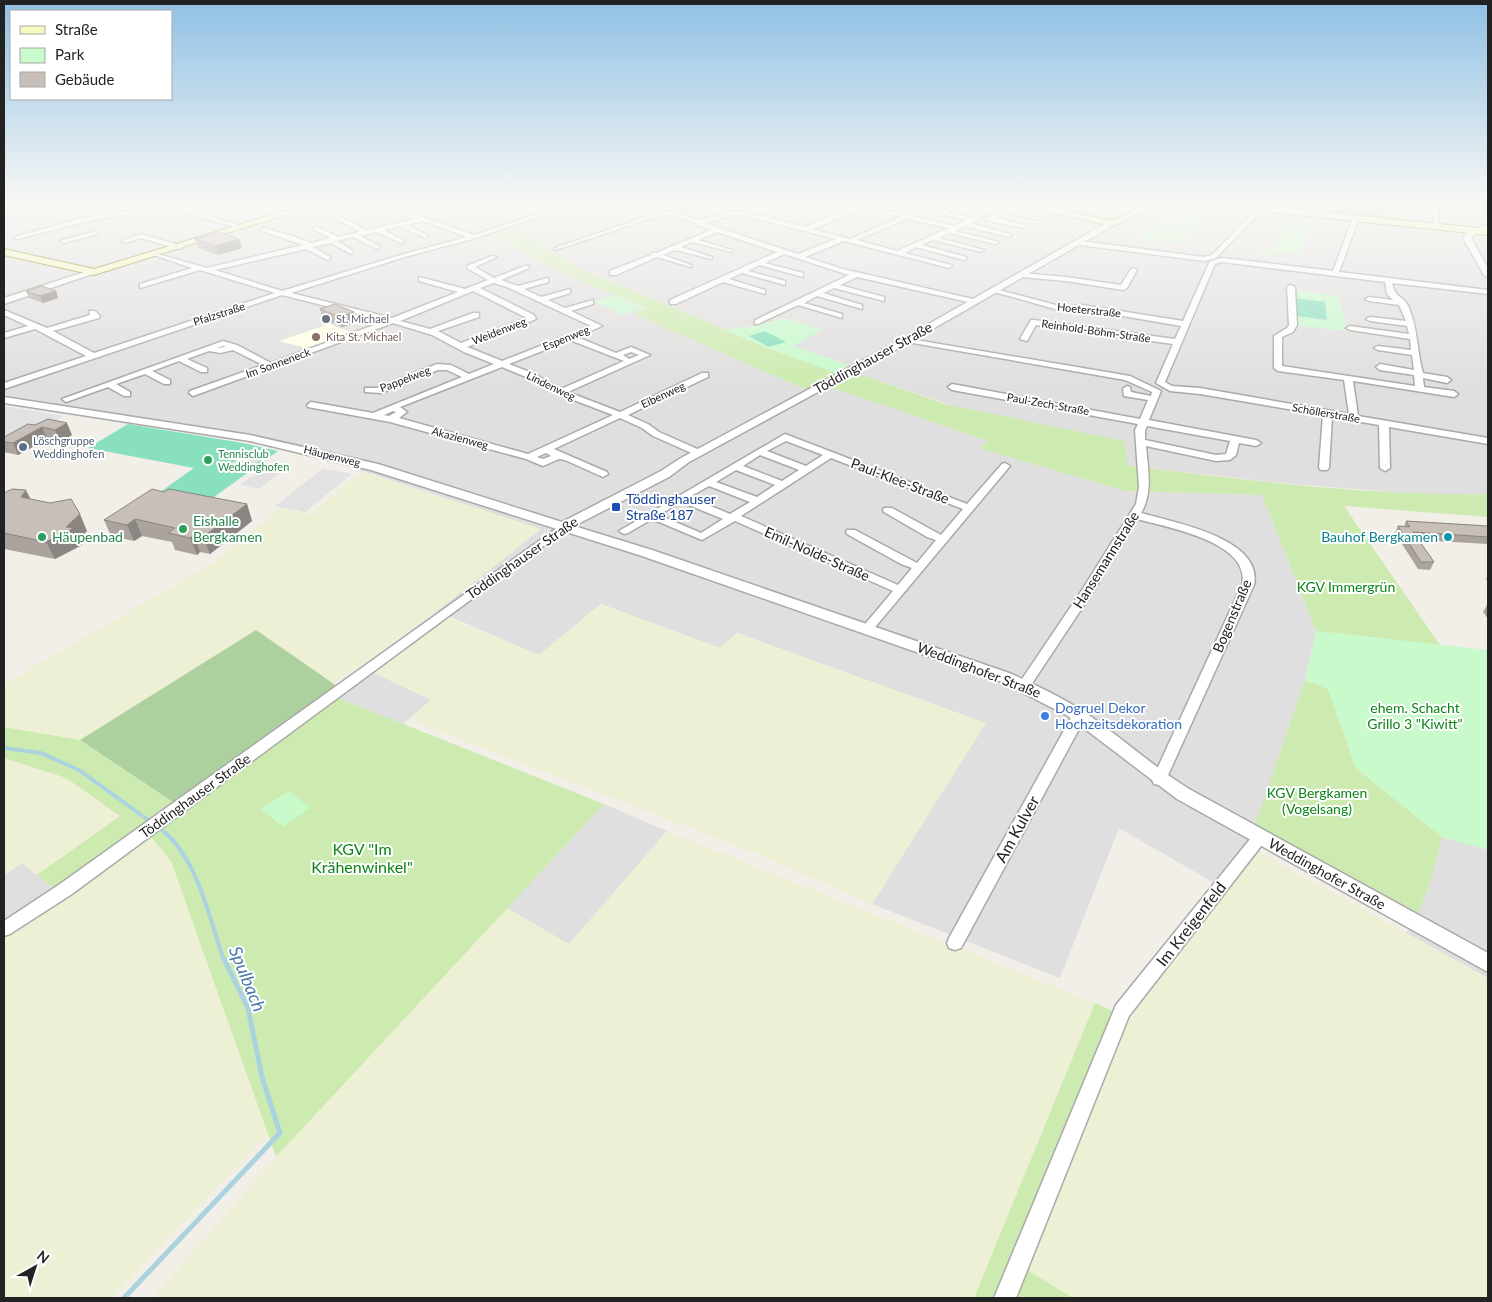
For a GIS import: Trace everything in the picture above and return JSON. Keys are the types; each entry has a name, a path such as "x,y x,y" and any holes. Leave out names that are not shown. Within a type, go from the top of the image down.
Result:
{"main road":[{"path":"52,263 94,272 126,263"}],"street":[{"name":"Lindenweg","path":"182,263 282,293 391,320 429,332 530,375 542,384 645,426 656,434 699,453"},
{"path":"206,270 237,263"},
{"name":"Pfalzstraße","path":"4,386 282,293 381,263"},
{"name":"Espenweg","path":"480,263 469,267 493,280 519,288 598,326 502,364"},
{"path":"613,273 635,263"},
{"path":"680,263 689,266"},
{"path":"673,302 701,291 704,286 757,263"},
{"path":"761,263 800,275"},
{"path":"816,263 855,275 974,302"},
{"path":"936,263 949,266"},
{"name":"Töddinghauser Straße","path":"4,929 66,890 564,526 659,477 699,453 995,291 1042,263"},
{"path":"1178,342 1208,263"},
{"path":"1244,263 1488,292"},
{"path":"1335,274 1339,263"},
{"path":"1481,263 1488,275"},
{"path":"391,320 526,267"},
{"path":"143,286 198,268"},
{"path":"1022,275 1123,288 1133,270"},
{"path":"740,271 782,283"},
{"path":"4,301 94,272"},
{"path":"758,322 855,275"},
{"path":"422,279 464,292"},
{"path":"721,279 762,292"},
{"path":"519,288 545,280"},
{"path":"1388,281 1391,294 1404,304 1414,337 1420,389"},
{"path":"835,286 880,299"},
{"name":"Weidenweg","path":"461,346 532,318 473,288"},
{"path":"1291,290 1294,320 1290,330 1278,336 1278,368 1454,394"},
{"path":"542,299 567,291"},
{"name":"Hoeterstraße","path":"995,291 1060,308 1082,307 1184,324"},
{"path":"817,294 860,308"},
{"path":"1369,299 1404,304"},
{"name":"Espenweg","path":"566,310 590,302"},
{"path":"798,304 839,316"},
{"path":"4,312 94,356"},
{"path":"46,331 96,316 92,313"},
{"path":"429,332 476,315"},
{"path":"1370,319 1409,324"},
{"name":"Im Sonneneck","path":"193,393 271,366 391,320"},
{"name":"Reinhold-Böhm-Straße","path":"1024,339 1034,322 1178,342"},
{"path":"4,336 34,326"},
{"path":"1350,328 1414,337"},
{"path":"569,337 632,361"},
{"path":"907,340 1128,378 1157,391 1155,399 1127,394 1127,389"},
{"name":"Schöllerstraße","path":"1178,342 1160,382 1165,385 1184,390 1200,390 1488,442"},
{"path":"66,399 209,348 220,351 234,347 271,366"},
{"path":"1378,348 1416,353"},
{"path":"561,392 646,355 632,349 617,355"},
{"path":"181,358 204,370"},
{"path":"374,416 393,406 502,364"},
{"name":"Pappelweg","path":"368,390 378,391 437,367 448,367 469,377"},
{"path":"1380,368 1447,380"},
{"path":"146,371 167,382"},
{"name":"Eibenweg","path":"620,415 705,375"},
{"path":"1348,378 1354,417"},
{"path":"109,384 127,394"},
{"name":"Paul-Zech-Straße","path":"952,387 1144,421"},
{"name":"Hansemannstraße","path":"1024,686 1088,590 1141,504 1144,487 1140,430 1155,399"},
{"name":"Häupenweg","path":"4,400 200,429 305,450 374,467 564,526"},
{"name":"Akazienweg","path":"311,405 391,419 529,457 543,463 558,456"},
{"path":"391,419 402,412 393,406"},
{"path":"1324,468 1328,413"},
{"path":"529,457 620,415"},
{"path":"1144,421 1256,443"},
{"path":"1384,423 1386,468"},
{"name":"Paul-Klee-Straße","path":"760,452 785,437 969,508"},
{"path":"1141,442 1216,458 1227,458 1231,455 1234,442"},
{"name":"Akazienweg","path":"546,449 558,456 567,457 603,474"},
{"path":"624,530 760,452 808,470"},
{"path":"651,515 702,537 831,454"},
{"path":"735,466 783,485"},
{"path":"867,629 1005,466"},
{"path":"708,482 758,501"},
{"name":"Emil-Nolde-Straße","path":"681,498 733,518 900,590"},
{"path":"888,510 931,535 943,538"},
{"name":"Bogenstraße","path":"1135,515 1198,533 1225,545 1246,564 1250,574 1248,585 1159,780"},
{"name":"Weddinghofer Straße","path":"564,526 989,671 1024,686 1079,716 1159,780 1488,963"},
{"path":"851,532 905,562 919,567"},
{"name":"Am Kulver","path":"955,943 1079,716"},
{"name":"Im Kreigenfeld","path":"1005,1298 1122,1011 1260,837"}],"shaded area":[{"path":"4,263 544,263 646,309 634,314 807,390 828,386 988,441 979,448 1126,491 1262,495 1316,631 1305,680 1251,842 1216,884 1119,828 1060,978 872,904 985,723 737,633 720,648 601,604 539,655 437,611 540,529 362,471 340,459 249,439 4,402"},
{"path":"570,263 1482,263 1488,275 1488,494 1429,495 1281,483 1128,466 857,373 852,378 837,373 847,366 792,347 821,330 784,318 760,325 727,330 580,269"},
{"path":"1484,263 1488,263 1488,272"},
{"name":"Kita St. Michael","path":"329,324 353,333 311,349 279,341"},
{"path":"4,406 64,416 4,450"},
{"path":"252,449 270,453 247,470 228,466"},
{"path":"323,469 352,474 305,512 275,506"},
{"path":"260,470 278,474 259,489 240,485"},
{"path":"362,471 541,529 437,611 334,684 256,630 80,740 4,727 4,684 213,563 280,508 310,515"},
{"path":"601,604 719,648 737,633 986,723 872,904 743,848 419,724 413,715 431,700 372,672 447,617 539,655"},
{"path":"372,672 432,700 403,724 338,698"},
{"path":"4,758 66,778 120,816 37,875 22,863 4,875"},
{"path":"604,804 667,831 569,945 507,908"},
{"path":"667,831 1095,1003 974,1298 152,1298 303,1127 507,908 569,944"},
{"path":"151,837 171,861 268,1134 112,1298 4,1298 4,940 82,888"},
{"path":"1442,837 1488,850 1488,978 1406,933 1418,914 1431,880"},
{"path":"1257,851 1488,978 1488,1298 1073,1298 1024,1268 1122,1032 1159,978"},
{"path":"22,863 55,890 4,922 4,875"}],"green space":[{"name":"KGV Immergrün","path":"542,263 570,263 580,269 767,348 852,378 857,373 945,404 1124,441 1128,466 1263,482 1353,490 1488,494 1488,517 1344,506 1440,645 1316,631 1262,495 1126,491 978,448 988,441 830,387 807,390 634,314 646,308"},
{"path":"1296,290 1339,296 1347,331 1297,325 1297,316 1327,320 1296,298"},
{"path":"614,295 643,308 623,315 595,302"},
{"path":"1296,298 1325,302 1327,320 1297,316"},
{"path":"784,318 822,330 793,346 848,365 837,373 767,348 727,330 760,325"},
{"path":"765,331 786,342 769,347 749,336"},
{"name":"Tennisclub Weddinghofen","path":"128,424 243,443 278,451 203,505 156,495 194,468 88,448"},
{"path":"256,630 334,684 338,698 175,820 176,804 80,740"},
{"name":"ehem. Schacht Grillo 3 \"Kiwitt\"","path":"1316,631 1488,650 1488,850 1442,837 1356,768 1328,689 1305,680"},
{"name":"KGV Bergkamen (Vogelsang)","path":"1305,680 1328,689 1356,768 1442,837 1431,880 1418,914 1255,825"},
{"name":"KGV \"Im Krähenwinkel\"","path":"338,698 604,804 276,1157 171,861 151,837"},
{"path":"4,727 80,740 176,804 55,890 37,875 120,816 66,778 4,758"},
{"path":"289,791 310,808 283,827 261,809"},
{"path":"1095,1003 1115,1012 999,1298 974,1298"},
{"path":"1024,1268 1073,1298 1017,1298"}],"building":[{"path":"42,286 56,291 40,296 26,291"},
{"path":"335,304 354,312 339,317 320,309"},
{"path":"48,419 67,423 55,430 42,427 13,443 4,442 4,437 28,424 35,425"},
{"path":"12,489 26,490 21,497 50,503 71,499 80,514 66,527 74,528 46,542 4,533 4,493"},
{"path":"152,489 164,492 169,489 247,504 203,537 194,535 190,538 168,533 175,528 135,519 127,525 104,520"},
{"path":"1406,521 1488,526 1488,537 1413,532 1434,562 1421,562 1398,526 1410,527"}],"waterway":[{"name":"Spulbach","path":"4,748 41,753 79,770 151,822"},
{"name":"Spulbach","path":"158,827 171,838 192,869 200,886 223,958"},
{"name":"Spulbach","path":"124,1298 280,1133 262,1077 248,1008 223,957"}],"place":[{"name":"St. Michael","path":"326,319"},
{"name":"Kita St. Michael","path":"316,337"},
{"name":"Löschgruppe Weddinghofen","path":"23,447"},
{"name":"Tennisclub Weddinghofen","path":"208,460"},
{"name":"Töddinghauser Straße 187","path":"616,507"},
{"name":"Eishalle Bergkamen","path":"183,529"},
{"name":"Häupenbad","path":"42,537"},
{"name":"Bauhof Bergkamen","path":"1448,537"},
{"name":"Dogruel Dekor Hochzeitsdekoration","path":"1045,716"}]}
